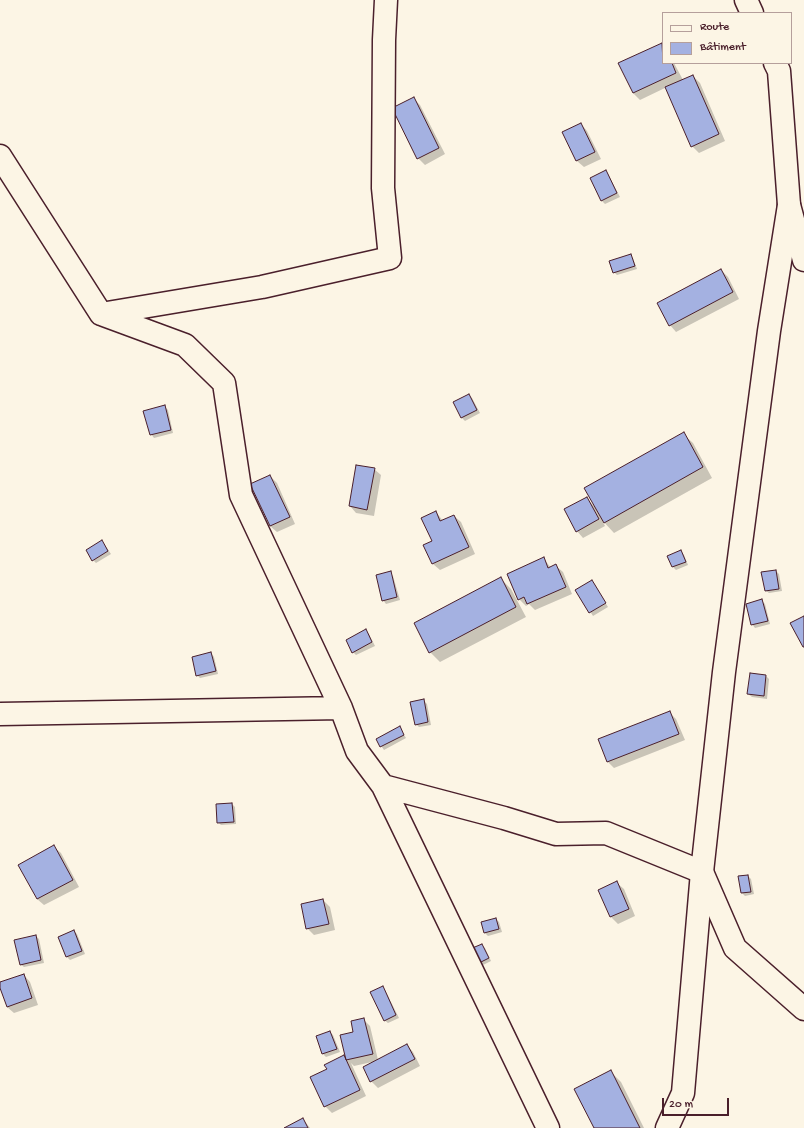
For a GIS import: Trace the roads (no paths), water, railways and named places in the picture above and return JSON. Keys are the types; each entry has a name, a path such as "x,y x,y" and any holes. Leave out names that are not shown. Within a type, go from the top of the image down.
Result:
{"street":[{"path":"101,314 262,286 390,258 383,188 384,40 386,0"},
{"path":"746,0 752,12"},
{"path":"776,64 779,71 790,205 804,260"},
{"path":"0,156 101,314 185,345 224,383 241,495 341,708 357,751 383,786 548,1128"},
{"path":"667,1128 683,1093 702,872 725,664 769,330 790,205"},
{"path":"0,714 341,708"},
{"path":"383,786 504,818 556,834 606,833 702,872 735,948 804,1009"}]}
